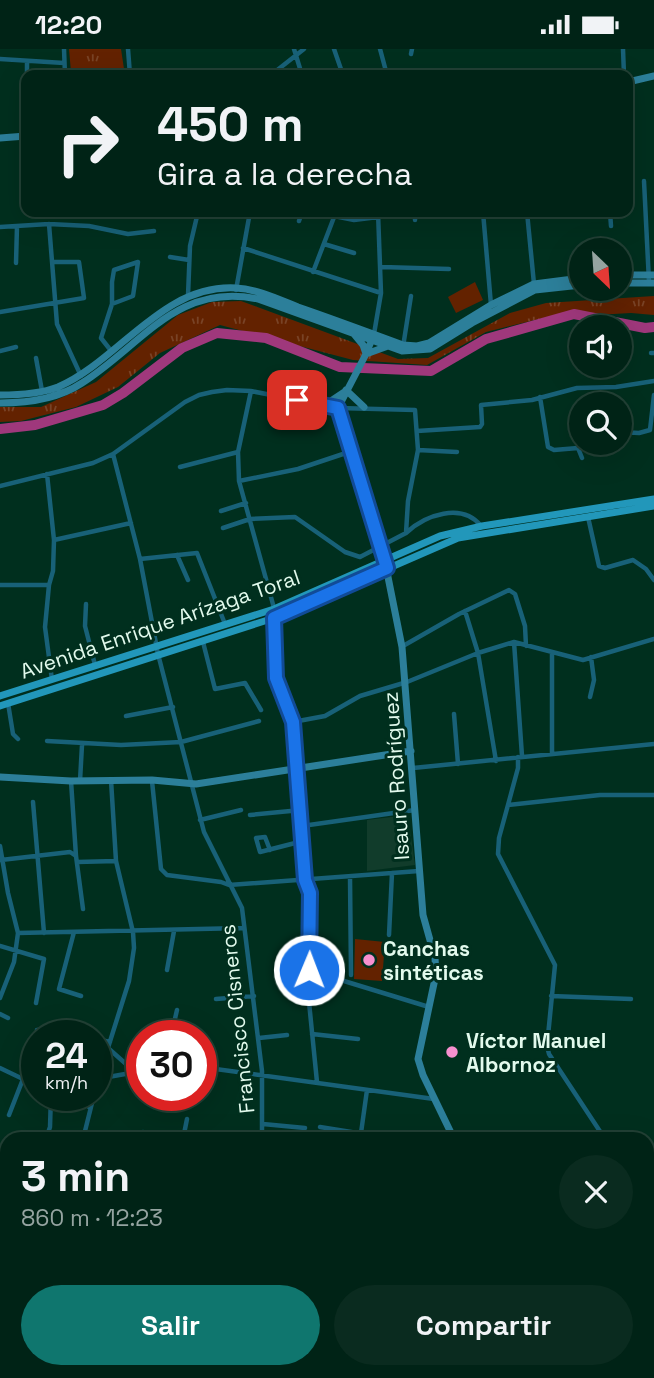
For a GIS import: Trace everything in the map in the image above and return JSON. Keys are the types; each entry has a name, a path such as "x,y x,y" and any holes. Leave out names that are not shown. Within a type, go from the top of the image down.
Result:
{"main road":[{"name":"Avenida Enrique Arízaga Toral","path":"0,696 95,666 157,650 203,642 386,564 440,536 482,526 654,499"},
{"name":"Avenida Enrique Arízaga Toral","path":"386,564 458,538 654,506"},
{"name":"Avenida Enrique Arízaga Toral","path":"4,705 225,625 274,614"}],"street":[{"path":"64,49 65,70"},
{"path":"128,49 130,70"},
{"path":"276,70 295,52 304,49"},
{"path":"334,49 341,70"},
{"path":"380,49 386,70"},
{"path":"623,49 624,70"},
{"path":"295,52 300,70"},
{"path":"1,59 64,64"},
{"path":"27,61 27,70"},
{"path":"633,81 654,76"},
{"path":"0,138 21,136"},
{"path":"644,181 651,279"},
{"path":"188,296 190,246 197,217"},
{"path":"236,291 249,217"},
{"path":"299,221 300,217"},
{"path":"313,272 334,217"},
{"path":"344,217 354,220 366,217"},
{"path":"338,408 373,337 381,293 378,217"},
{"path":"483,217 492,308"},
{"path":"527,217 534,284"},
{"path":"610,217 611,226"},
{"path":"49,224 57,324 81,380"},
{"path":"0,227 49,224 89,226 128,234 154,231"},
{"path":"16,263 17,226"},
{"path":"324,244 354,253"},
{"path":"243,248 381,293"},
{"path":"170,257 189,260"},
{"path":"0,312 55,301 81,300 85,295 79,262 52,262"},
{"path":"111,304 133,296 138,262 114,270 111,304 101,338 113,354"},
{"path":"382,267 449,269"},
{"path":"632,277 651,279"},
{"path":"632,281 651,279"},
{"path":"113,354 187,305 200,299 236,291 352,333 373,337 389,346 430,349 534,284 569,280"},
{"path":"492,308 535,290 569,286"},
{"path":"0,403 40,400 81,380 162,311 202,291 262,293 403,348"},
{"path":"403,348 411,296"},
{"path":"352,333 363,345 366,355"},
{"path":"366,355 389,346"},
{"path":"0,351 16,347"},
{"path":"36,358 43,392"},
{"path":"0,395 43,392 81,380"},
{"path":"417,431 480,427 481,405 540,397 577,388 616,387 654,381"},
{"path":"0,486 93,463 113,454 185,402 199,395 227,390 251,391 338,408 415,410 418,450 408,501 406,533"},
{"path":"320,404 331,401 346,390"},
{"path":"346,390 364,407"},
{"path":"251,391 237,452 240,481 274,614 276,678 293,722 305,880 310,893 308,992 317,1082"},
{"path":"632,433 650,430 654,395"},
{"path":"540,397 548,447 554,450 569,448"},
{"name":"Isauro Rodríguez","path":"338,408 382,547 402,647 407,682 423,915 436,974 418,1059 450,1132"},
{"path":"418,450 457,452"},
{"path":"240,481 298,469 352,451"},
{"path":"180,467 237,452"},
{"name":"Francisco Cisneros","path":"113,454 131,523 157,650 200,820 242,908 259,1038 262,1132"},
{"path":"47,474 54,540 46,627 52,680"},
{"path":"221,511 246,503"},
{"path":"223,528 250,519 298,518 352,556 360,557 406,533 420,522 445,513 459,512 477,520 482,526"},
{"path":"588,517 599,566 605,568 633,560 639,562 654,580"},
{"path":"54,540 131,523"},
{"path":"139,559 198,553 225,625"},
{"path":"177,555 188,580"},
{"path":"0,585 49,585"},
{"path":"402,647 464,611 509,590 515,594 525,626 526,646"},
{"path":"86,604 85,626 95,666"},
{"path":"464,611 478,653 496,761"},
{"path":"293,722 325,716 351,700 514,642 583,660 654,639"},
{"path":"203,642 215,689 245,683 261,710"},
{"path":"514,642 520,757 498,854 555,965 547,1046 549,1054 600,1132"},
{"path":"552,653 552,754"},
{"path":"590,697 594,680 591,657"},
{"path":"4,705 13,734 18,739"},
{"path":"126,716 173,707"},
{"path":"454,714 458,764"},
{"path":"47,741 82,745 181,743 259,721"},
{"path":"412,768 654,744"},
{"path":"82,745 76,781 77,859 83,909"},
{"path":"0,777 204,783 411,751"},
{"path":"110,779 116,861 133,932 134,948 129,981 112,1035"},
{"path":"152,780 163,873 221,881 229,885 420,871"},
{"path":"508,805 600,795 654,795"},
{"path":"33,802 44,933"},
{"path":"200,820 241,810"},
{"path":"250,815 301,810"},
{"path":"302,826 415,810"},
{"path":"270,850 303,841"},
{"path":"0,846 18,933 14,962 0,998"},
{"path":"1,860 70,852 77,859 116,861"},
{"path":"389,935 392,873"},
{"path":"350,877 351,975"},
{"path":"18,933 244,928"},
{"path":"167,970 174,931"},
{"path":"74,932 59,989 80,996"},
{"path":"0,946 44,959 36,1003"},
{"path":"309,970 429,1007"},
{"path":"216,999 254,996"},
{"path":"551,996 631,999"},
{"path":"175,1020 177,1010"},
{"path":"0,1014 8,1018"},
{"path":"312,1034 358,1039"},
{"path":"259,1038 287,1035"},
{"path":"112,1048 126,1064"},
{"path":"0,1068 21,1078"},
{"path":"217,1069 434,1099"},
{"path":"9,1115 21,1084"},
{"path":"361,1132 367,1090"},
{"path":"48,1132 50,1111"},
{"path":"85,1132 90,1111"},
{"path":"184,1132 187,1119"},
{"path":"263,1123 305,1128"},
{"path":"320,1127 354,1132"}],"shaded area":[{"path":"408,815 415,865 367,871 367,820"}],"green space":[{"path":"69,49 121,49 124,69 71,70"},
{"path":"475,282 483,300 456,313 448,297"},
{"path":"654,296 654,315 631,313 543,318 486,332 427,365 353,360 220,325 160,353 118,387 76,407 21,421 0,422 0,407 41,407 96,382 178,315 212,302 241,301 398,359 428,358 510,313 546,303 632,301 632,297"},
{"name":"Canchas sintéticas","path":"355,939 385,942 382,981 354,979"}],"waterway":[{"path":"0,429 35,425 103,405 182,348 217,333 266,338 340,367 431,371 486,339 574,314 645,328 654,327"}],"place":[{"name":"Canchas sintéticas","path":"369,960"},
{"name":"Víctor Manuel Albornoz","path":"452,1052"}],"route":[{"path":"297,400 338,408 387,568 274,618 276,678 293,722 305,880 310,893 309,970"}]}
